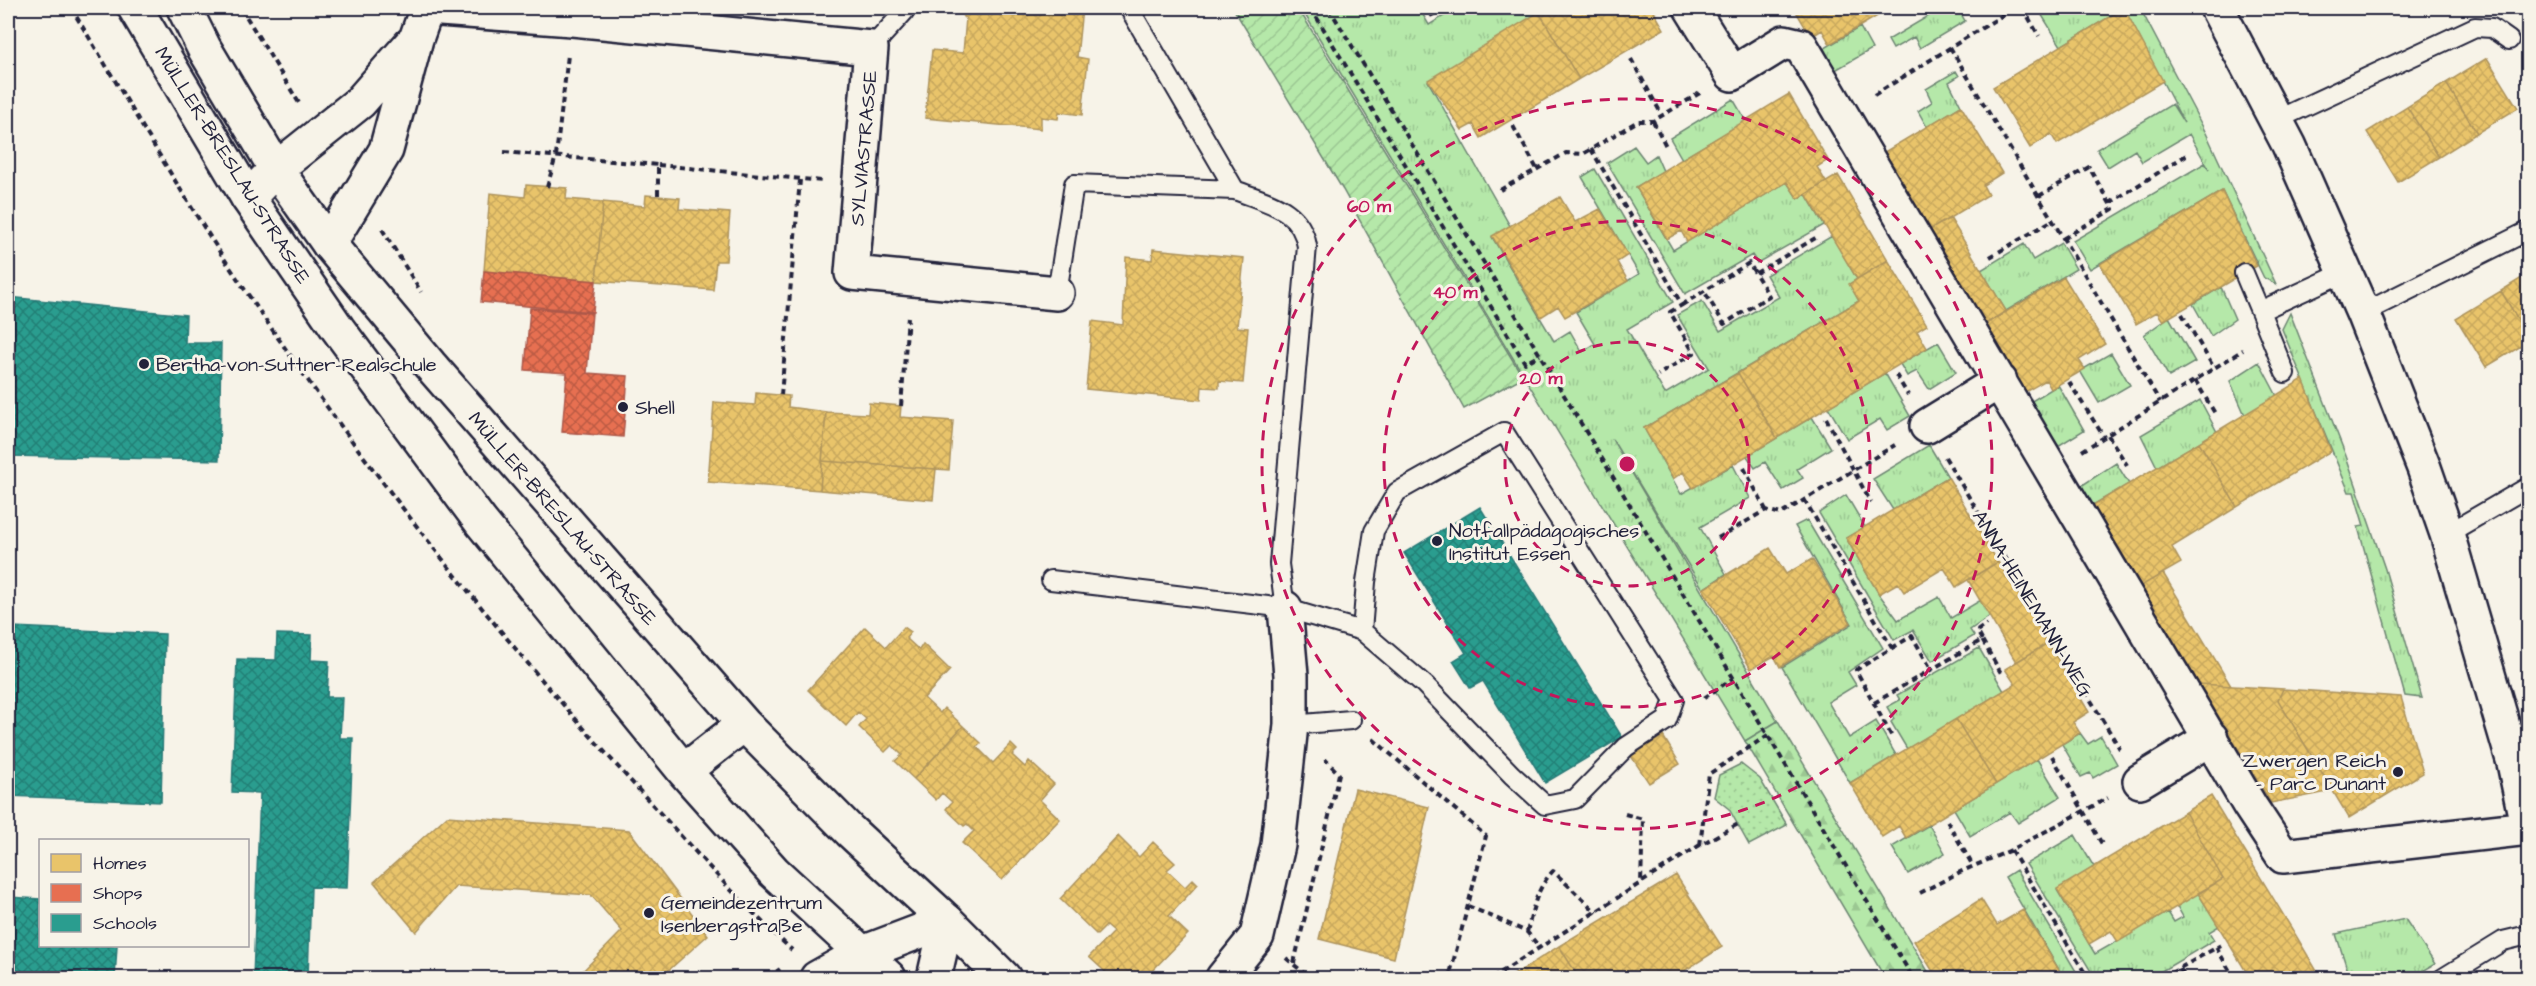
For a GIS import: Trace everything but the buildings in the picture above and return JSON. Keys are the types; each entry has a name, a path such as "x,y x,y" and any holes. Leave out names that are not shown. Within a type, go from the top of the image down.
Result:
{"street":[{"name":"MÜLLER-BRESLAU-STRASSE","path":"135,8 248,198 338,329 481,522 684,771 774,872 860,954 889,978"},
{"name":"MÜLLER-BRESLAU-STRASSE","path":"184,8 204,48 276,169 329,244 513,461 744,724 850,831 947,921 1004,978"},
{"name":"SYLVIASTRASSE","path":"329,244 386,150 416,39 427,8 572,19 871,48 852,273 1057,293"},
{"path":"1691,8 1732,74 1784,42 1801,46 2250,806 2283,856 2528,829 2521,758 2448,534 2424,468 2345,272 2276,120 2217,8"},
{"name":"SYLVIASTRASSE","path":"248,198 276,169 360,102 416,39"},
{"path":"1927,426 2000,381"},
{"path":"1223,978 1257,936 1278,845 1291,725 1291,675 1285,608"},
{"path":"684,771 744,724"},
{"path":"2140,781 2211,738"},
{"path":"817,978 860,954 947,921"},
{"path":"934,978 947,921"}],"lane":[{"path":"871,48 904,12 905,8"},
{"path":"1129,8 1235,190"},
{"path":"2276,120 2475,27 2492,28 2509,40"},
{"path":"1057,293 1074,184 1235,190 1288,211 1304,230 1307,246 1279,564 1285,608"},
{"path":"2363,313 2529,231"},
{"path":"2260,311 2345,272"},
{"path":"2244,273 2285,373"},
{"path":"1051,580 1285,608 1362,631 1425,685 1512,775 1545,805 1575,799 1626,747 1667,720 1674,700 1504,432 1398,492 1374,531 1366,582 1362,631"},
{"path":"2448,534 2529,488"},
{"path":"1291,725 1352,720"},
{"path":"2443,978 2503,941 2529,935"}],"path":[{"path":"1311,8 1525,363 1540,355"},
{"path":"1329,8 1913,978"},
{"path":"1430,16 1444,8"},
{"path":"1999,8 2003,15"},
{"path":"1843,115 2003,15 2010,8"},
{"path":"2023,8 2039,36"},
{"path":"547,187 556,156 572,19"},
{"path":"1950,47 2160,402"},
{"path":"1631,59 1662,114"},
{"path":"1500,190 1566,153 1583,154 1638,121 1653,121 1732,74"},
{"path":"1653,121 1667,148"},
{"path":"1513,126 1537,169"},
{"path":"1591,149 1682,305"},
{"path":"504,152 860,184"},
{"path":"2110,203 2188,154"},
{"path":"658,165 658,196"},
{"path":"2039,196 2089,167 2114,209 2064,238"},
{"path":"781,395 800,180"},
{"path":"1990,257 2053,220"},
{"path":"1756,273 1819,236"},
{"path":"1658,375 1694,353 1670,312 1749,263 1769,296 1724,324 1704,291"},
{"path":"901,406 911,279"},
{"path":"2182,314 2214,368"},
{"path":"2053,470 2269,333"},
{"path":"2195,380 2216,415"},
{"path":"2068,382 2127,465"},
{"path":"1826,418 1871,503"},
{"path":"1744,468 1766,510 1780,514 1927,426"},
{"name":"ANNA-HEINEMANN-WEG","path":"1927,426 2140,781"},
{"path":"1804,500 1892,648"},
{"path":"1719,538 1766,510"},
{"path":"1987,624 1977,631 2001,673"},
{"path":"1892,737 1856,670 1912,636 1931,669"},
{"path":"1874,702 1982,640"},
{"path":"1294,963 1339,774 1322,755 1352,720 1486,836 1449,978"},
{"path":"1700,845 1709,774 1768,735"},
{"path":"2052,756 2102,844"},
{"path":"1920,894 1973,866 2011,850 2140,781"},
{"path":"1625,814 1643,819 1641,884"},
{"path":"1947,821 1973,866"},
{"path":"1492,978 1541,949 1700,845 1738,824"},
{"path":"2011,850 2088,978"},
{"path":"1527,932 1536,896 1542,883 1553,871 1597,913"},
{"path":"1468,906 1527,932 1541,949"},
{"path":"2162,978 2222,945"},
{"path":"2216,947 2234,978"},
{"path":"2180,969 2186,978"}],"green space":[{"path":"1233,8 1298,8 1523,377 1464,409 1343,190"},
{"path":"1301,8 1419,8 1429,25 1457,8 1547,8 1428,81 1510,226 1492,237 1554,341 1570,331 1582,352 1595,344 1576,312 1639,274 1582,177 1595,169 1673,302 1627,329 1665,394 1709,368 1677,315 1702,301 1720,331 1779,297 1766,275 1832,236 1857,279 1850,284 1859,301 1644,428 1681,494 1733,465 1750,498 1700,527 1726,574 1703,589 1612,439 1778,721 1745,741"},
{"path":"1942,8 1962,8 1959,10 1965,21 1920,48 1914,37 1893,49 1888,40"},
{"path":"2124,8 2061,46 2038,9"},
{"path":"2124,8 2140,8 2206,133 2276,284 2264,278 2222,191 2090,269 2073,241 2205,163 2209,169 2189,134 2142,162 2135,150 2108,167 2097,149 2172,104 2184,123"},
{"path":"1860,27 1872,49 1832,72 1820,51"},
{"path":"1956,71 1959,76 1949,82 1961,106 1927,127 1918,111 1932,102 1926,89"},
{"path":"1733,99 1746,121 1682,159 1670,138"},
{"path":"1634,146 1646,162 1656,155 1663,171 1636,187 1673,250 1787,182 1798,199 1806,194 1824,225 1757,263 1752,255 1685,294 1607,163"},
{"path":"2061,243 2076,269 2006,311 1981,270 2024,244 2033,260"},
{"path":"2221,287 2235,319 2211,336 2193,304"},
{"path":"2290,313 2346,456 2385,569 2422,698 2405,696 2358,527 2364,526 2354,492 2349,492 2282,329"},
{"path":"2169,317 2195,362 2169,377 2144,335"},
{"path":"1938,342 1956,372 1929,389 1917,371 1907,376 1900,364"},
{"path":"2111,353 2130,385 2099,403 2080,371"},
{"path":"2259,362 2277,396 2245,415 2230,381"},
{"path":"1885,373 1910,416 1887,430 1880,419 1847,439 1828,407"},
{"path":"2058,385 2084,430 2058,446 2030,402"},
{"path":"2200,400 2217,432 2157,467 2141,435"},
{"path":"1812,417 1831,448 1797,469 1803,478 1783,490 1765,462 1755,468 1747,456"},
{"path":"1929,445 1948,477 1893,510 1873,479"},
{"path":"2116,463 2129,484 2093,505 2081,486"},
{"path":"1846,495 1865,527 1846,538 1879,594 1898,620 1939,597 1951,618 1981,600 1990,616 1970,630 1974,636 1932,661 1913,630 1894,640 1819,513"},
{"path":"1807,520 1883,648 1848,672 1856,685 1828,702 1849,738 1876,721 1896,755 1850,783 1782,667 1852,624 1795,526"},
{"path":"1979,648 2004,691 1907,749 1891,722 1894,719 1887,707 1900,700 1897,695"},
{"path":"1778,721 1932,978 1885,978 1745,741"},
{"path":"2080,733 2088,744 2101,736 2117,764 2093,778 2090,773 2081,777 2062,744"},
{"path":"2037,759 2060,797 2018,823 2010,812 1970,836 1954,809"},
{"path":"1741,764 1760,779 1787,825 1749,845 1729,809 1714,797 1719,775"},
{"path":"1929,825 1945,853 1908,874 1892,847"},
{"path":"2075,835 2094,867 2057,890 2095,954 2168,912 2174,922 2183,917 2177,906 2198,893 2219,926 2209,932 2214,940 2150,978 2095,978 2026,864"},
{"path":"2016,870 2080,978 2056,978 2062,975 2005,877"},
{"path":"2405,919 2435,964 2411,978 2350,978 2336,934"}],"place":[{"name":"Bertha-von-Suttner-Realschule","path":"144,364"},
{"name":"Shell","path":"623,407"},
{"name":"Notfallpädagogisches Institut Essen","path":"1437,541"},
{"name":"Zwergen Reich - Parc Dunant","path":"2398,772"},
{"name":"Gemeindezentrum Isenbergstraße","path":"649,913"}]}
